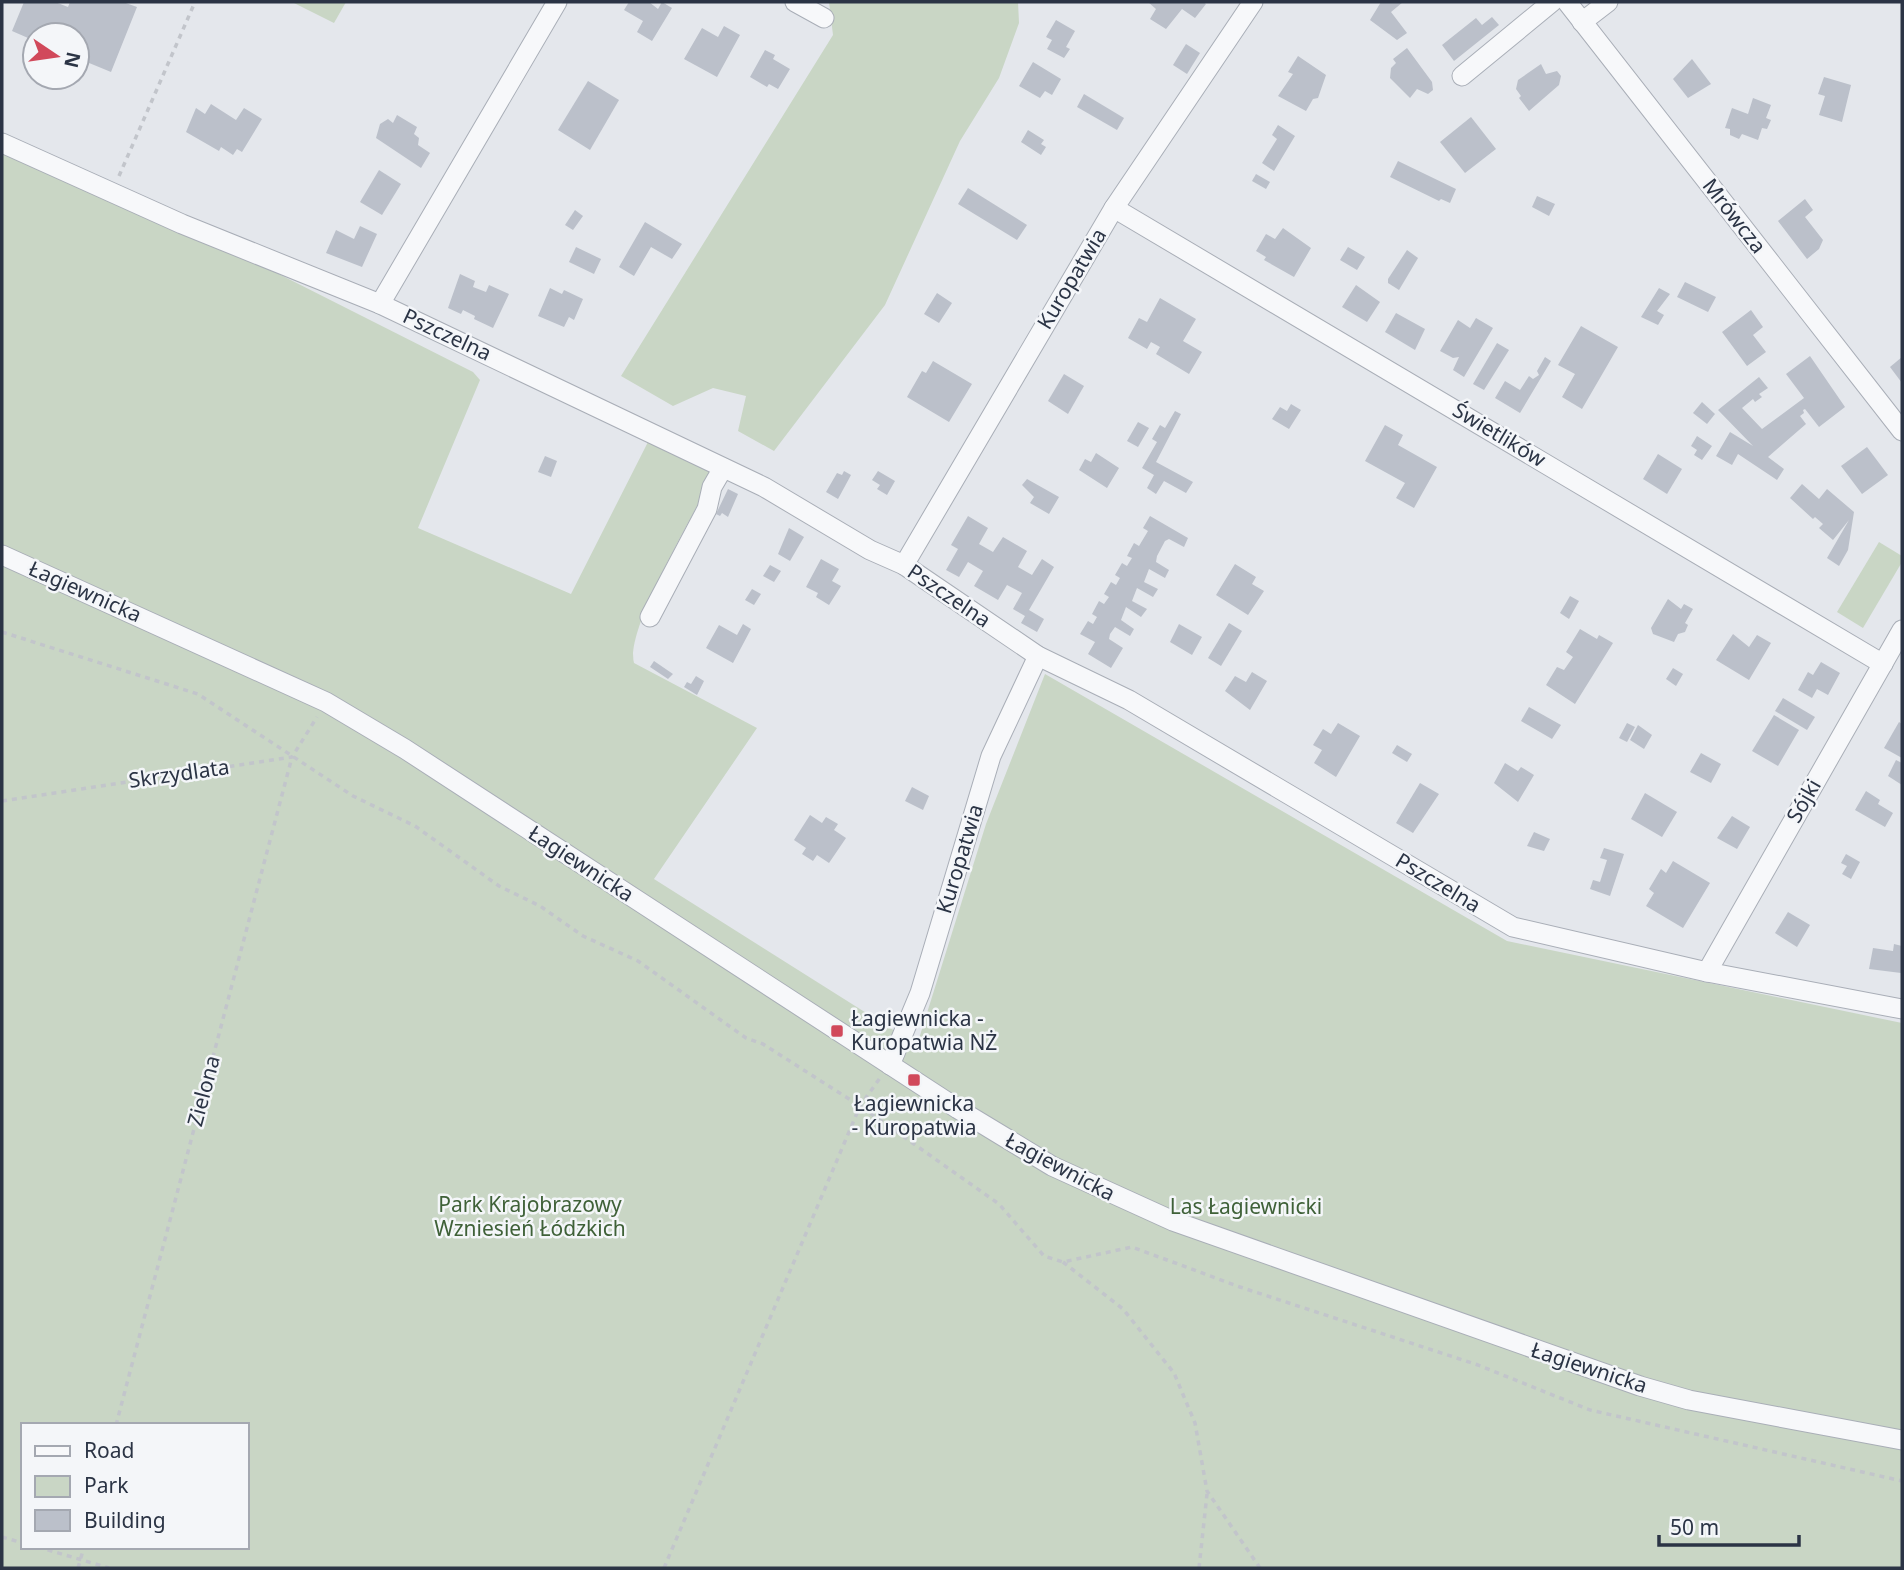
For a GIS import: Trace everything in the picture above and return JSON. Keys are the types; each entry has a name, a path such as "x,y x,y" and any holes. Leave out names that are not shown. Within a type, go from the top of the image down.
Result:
{"street":[{"path":"380,304 557,2"},
{"path":"795,2 824,18"},
{"name":"Kuropatwia","path":"904,565 1114,208 1253,2"},
{"path":"1462,76 1552,2"},
{"name":"Mrówcza","path":"1567,2 1902,431"},
{"path":"1582,22 1608,2"},
{"name":"Pszczelna","path":"2,143 380,304 764,487 870,550 904,565 1038,656 1129,700 1513,927 1707,972 1902,1009"},
{"name":"Świetlików","path":"1114,208 1883,664"},
{"path":"650,617 707,509 712,487 723,468"},
{"name":"Łagiewnicka","path":"2,555 326,702 446,775 890,1065 1052,1166 1173,1222 1640,1386 1689,1400 1902,1440"},
{"name":"Sójki","path":"1707,972 1902,630"},
{"name":"Kuropatwia","path":"890,1065 920,993 991,757 1038,656"}],"path":[{"path":"112,192 195,2"},
{"path":"292,757 326,702"},
{"name":"Skrzydlata","path":"2,800 292,757"},
{"name":"Zielona","path":"117,1423 292,757"},
{"path":"664,1568 860,1106 890,1065"},
{"path":"1063,1262 1124,1309 1174,1373 1195,1423 1207,1492 1199,1568"},
{"path":"1207,1492 1260,1568"},
{"path":"2,1537 21,1542"},
{"path":"45,1549 109,1568"},
{"path":"78,1568 84,1549"}],"green space":[{"path":"292,2 346,2 334,23"},
{"path":"829,2 1018,2 1019,23 999,78 960,141 885,305 774,451 738,431 746,396 713,388 673,406 621,376 833,35"},
{"name":"Las Łagiewnicki","path":"2,143 176,222 473,372 480,380 418,528 571,594 649,440 712,472 709,484 661,575 639,626 634,663 757,728 654,879 917,1045 986,824 1045,674 1507,941 1902,1023 1902,1568 2,1568"},
{"path":"1879,542 1902,556 1902,562 1863,628 1837,612"}],"building":[{"path":"24,2 55,2 68,7 70,2 123,2 137,7 111,72 91,64 91,21 21,21 21,35 12,31"},
{"path":"629,2 649,2 658,9 662,2 672,8 652,41 637,32 643,21 624,10"},
{"path":"1148,2 1206,4 1195,18 1182,9 1166,29 1150,19 1156,9"},
{"path":"1381,2 1403,2 1391,12 1407,33 1397,40 1370,20"},
{"path":"1492,17 1499,25 1454,61 1442,45 1476,18 1482,25"},
{"path":"1056,20 1075,31 1066,47 1070,49 1064,58 1047,49 1052,40 1046,37"},
{"path":"724,26 740,35 717,77 684,59 702,28 718,37"},
{"path":"1186,44 1200,53 1187,74 1173,65"},
{"path":"1407,48 1432,82 1433,90 1428,94 1417,89 1410,98 1390,78 1391,68 1396,63 1393,59"},
{"path":"765,50 775,55 773,59 790,69 778,89 769,84 767,87 750,77"},
{"path":"1298,56 1326,75 1318,98 1313,99 1306,111 1278,96 1293,74 1288,72"},
{"path":"1692,59 1711,84 1688,98 1673,79"},
{"path":"1033,62 1061,79 1052,95 1045,91 1040,98 1019,86"},
{"path":"1541,64 1546,74 1557,71 1561,76 1559,85 1529,111 1519,98 1521,96 1516,89 1518,80"},
{"path":"1824,77 1851,85 1842,122 1819,115 1825,96 1818,94"},
{"path":"588,81 619,100 590,150 558,130"},
{"path":"1084,94 1124,118 1117,130 1077,107"},
{"path":"1753,98 1771,105 1766,118 1771,120 1767,129 1762,128 1758,140 1742,134 1739,139 1730,135 1730,129 1725,128 1732,108 1748,114"},
{"path":"211,104 236,120 244,108 262,119 242,152 237,149 233,155 221,147 219,151 186,132 196,108 205,114"},
{"path":"397,115 417,127 414,134 419,138 418,145 430,153 421,168 376,138 380,124 388,119 393,123"},
{"path":"1471,117 1496,149 1465,173 1440,142"},
{"path":"1278,125 1295,136 1274,171 1262,163 1277,139 1272,135"},
{"path":"1028,130 1044,140 1041,144 1046,147 1041,155 1021,142"},
{"path":"1398,161 1456,189 1450,203 1441,199 1439,201 1390,177"},
{"path":"379,170 401,184 382,215 360,202"},
{"path":"1256,174 1270,182 1266,189 1252,181"},
{"path":"968,188 1027,225 1017,240 958,204"},
{"path":"1537,196 1555,204 1549,216 1532,207"},
{"path":"1805,199 1813,210 1805,217 1823,240 1819,249 1807,259 1778,221"},
{"path":"575,210 583,216 573,230 565,225"},
{"path":"645,222 682,244 672,259 651,247 634,276 619,267"},
{"path":"360,226 377,234 362,267 326,253 336,230 354,239"},
{"path":"1283,228 1311,248 1294,277 1264,260 1266,257 1256,251 1266,234 1275,239"},
{"path":"576,247 601,259 594,274 569,262"},
{"path":"1348,247 1365,257 1357,270 1340,260"},
{"path":"1407,250 1418,258 1399,290 1388,283 1388,279"},
{"path":"460,274 475,281 473,287 486,292 489,285 509,294 493,328 463,310 461,314 448,308"},
{"path":"1685,282 1716,297 1708,312 1677,297"},
{"path":"1356,285 1380,302 1367,322 1342,307"},
{"path":"550,288 562,294 564,290 583,299 574,320 569,317 564,327 538,316"},
{"path":"1659,288 1670,294 1657,311 1664,315 1658,325 1641,317"},
{"path":"937,293 952,303 939,323 924,314"},
{"path":"1160,298 1196,319 1183,341 1202,352 1189,374 1156,354 1160,347 1151,342 1147,349 1128,338 1139,318 1147,322"},
{"path":"1751,310 1763,327 1753,335 1766,352 1747,366 1722,332"},
{"path":"1396,313 1425,329 1415,350 1385,332"},
{"path":"1476,318 1493,328 1464,377 1453,370 1459,357 1453,358 1440,351 1458,320 1470,328"},
{"path":"1581,326 1618,347 1582,409 1562,397 1575,374 1558,365"},
{"path":"1497,343 1509,350 1484,390 1473,384"},
{"path":"1810,356 1845,407 1819,427 1805,409 1803,410 1804,413 1800,416 1806,424 1768,457 1784,469 1777,480 1738,454 1732,465 1716,456 1730,432 1753,446 1718,410 1759,377 1768,388 1759,394 1762,397 1755,402 1753,399 1742,408 1762,429 1804,398 1786,374"},
{"path":"1545,357 1551,361 1520,413 1495,398 1505,381 1520,390 1529,376 1533,379 1539,375 1537,371"},
{"path":"1902,357 1902,383 1890,367"},
{"path":"933,361 972,384 949,422 907,397 922,371 926,373"},
{"path":"1064,374 1084,386 1068,414 1048,401"},
{"path":"1702,402 1715,414 1707,424 1693,413"},
{"path":"1291,404 1301,410 1289,429 1272,419 1280,407 1287,411"},
{"path":"1175,411 1181,414 1156,462 1193,482 1186,493 1164,481 1156,494 1147,488 1154,475 1142,468 1157,442 1152,439 1160,425 1165,428"},
{"path":"1138,422 1149,428 1138,447 1127,441"},
{"path":"1385,425 1403,435 1398,445 1437,467 1414,508 1396,498 1405,483 1365,461"},
{"path":"1697,436 1712,446 1702,460 1694,455 1697,450 1691,446"},
{"path":"1867,447 1888,475 1862,494 1841,466"},
{"path":"1096,453 1119,468 1107,488 1079,470 1085,459 1091,462"},
{"path":"1658,454 1682,469 1667,494 1643,479"},
{"path":"545,456 557,461 551,477 538,472"},
{"path":"844,471 851,475 838,499 826,492 837,473 842,475"},
{"path":"878,471 895,481 887,495 877,489 880,485 872,480"},
{"path":"1027,479 1059,497 1049,514 1030,503 1034,497 1022,485"},
{"path":"1802,484 1819,499 1827,489 1854,512 1848,550 1839,566 1827,558 1849,520 1833,540 1819,528 1823,524 1815,517 1813,519 1790,498"},
{"path":"728,489 738,494 728,517 722,513 720,516 716,514"},
{"path":"968,516 988,528 979,544 993,552 1003,537 1027,551 1018,567 1032,575 1042,559 1054,567 1029,610 1044,619 1037,632 1021,623 1025,616 1013,609 1022,593 1007,585 998,600 974,586 983,571 968,562 959,577 946,570 958,549 951,545"},
{"path":"1150,516 1188,538 1184,547 1169,539 1165,541 1156,562 1169,570 1165,578 1149,569 1144,582 1158,589 1153,597 1137,588 1132,601 1147,609 1141,617 1126,607 1121,620 1134,629 1130,636 1115,627 1110,634 1109,639 1123,648 1111,668 1088,654 1095,642 1080,634 1088,621 1093,624 1097,617 1092,614 1099,601 1104,604 1109,597 1104,594 1111,582 1116,585 1120,578 1115,575 1122,563 1127,566 1132,558 1127,556 1134,543 1139,546 1148,531 1143,528"},
{"path":"789,528 804,537 790,561 778,554"},
{"path":"821,559 839,569 832,581 841,586 829,605 816,597 818,593 806,587"},
{"path":"1235,564 1256,577 1252,584 1264,591 1248,615 1216,595"},
{"path":"770,565 781,571 774,582 763,576"},
{"path":"752,589 761,594 754,605 745,600"},
{"path":"1570,596 1579,601 1569,619 1560,613"},
{"path":"1668,599 1681,609 1684,604 1693,609 1685,623 1688,625 1685,632 1678,634 1674,642 1653,634 1651,628"},
{"path":"1229,623 1242,631 1221,666 1208,658"},
{"path":"743,624 751,629 733,663 706,648 719,625 737,635"},
{"path":"1179,624 1202,637 1192,655 1170,642"},
{"path":"1580,629 1597,639 1599,635 1613,643 1575,704 1546,685 1557,667 1564,670 1573,657 1566,652"},
{"path":"1733,634 1749,647 1757,635 1771,643 1749,680 1716,660"},
{"path":"654,661 673,674 668,679 650,667"},
{"path":"1821,662 1840,673 1828,695 1817,689 1812,698 1798,690 1808,672 1813,675"},
{"path":"1673,668 1683,674 1676,686 1666,679"},
{"path":"1252,672 1267,681 1250,710 1225,691 1235,676 1246,682"},
{"path":"696,676 704,681 697,695 684,687 687,682 691,684"},
{"path":"1783,698 1815,717 1807,730 1775,711"},
{"path":"1529,707 1561,725 1552,739 1521,721"},
{"path":"1774,715 1799,730 1778,766 1752,751"},
{"path":"1899,722 1902,724 1902,758 1884,748"},
{"path":"1338,723 1360,736 1336,777 1314,763 1322,750 1313,745 1323,729 1331,734"},
{"path":"1627,723 1635,727 1627,742 1619,738"},
{"path":"1638,725 1652,735 1644,749 1630,740"},
{"path":"1397,745 1412,754 1407,762 1392,753"},
{"path":"1701,753 1721,764 1711,783 1690,772"},
{"path":"1896,760 1902,763 1902,785 1888,776"},
{"path":"1505,763 1518,771 1521,767 1534,775 1518,802 1494,783"},
{"path":"1420,783 1439,794 1413,833 1396,823"},
{"path":"912,787 929,796 923,810 905,801"},
{"path":"1866,791 1880,800 1878,804 1893,813 1885,827 1855,810"},
{"path":"1645,793 1677,812 1662,837 1631,819"},
{"path":"810,815 822,823 826,817 838,824 834,830 846,838 829,863 817,855 813,861 802,854 806,848 794,840"},
{"path":"1732,816 1750,827 1737,849 1717,838"},
{"path":"1534,832 1550,839 1544,851 1527,846"},
{"path":"1604,848 1624,854 1610,896 1590,889 1593,880 1600,882 1607,860 1600,858"},
{"path":"1846,854 1860,862 1851,879 1842,874 1847,866 1841,863"},
{"path":"1673,861 1710,883 1683,928 1646,906 1654,893 1649,889 1661,869 1666,873"},
{"path":"1788,912 1810,925 1797,947 1775,933"},
{"path":"1894,944 1902,946 1901,973 1869,969 1873,948 1893,951"}],"place":[{"name":"Łagiewnicka - Kuropatwia NŻ","path":"837,1031"},
{"name":"Łagiewnicka - Kuropatwia","path":"914,1080"}],"park label":[{"name":"Park Krajobrazowy Wzniesień Łódzkich","path":"530,1217"}]}
